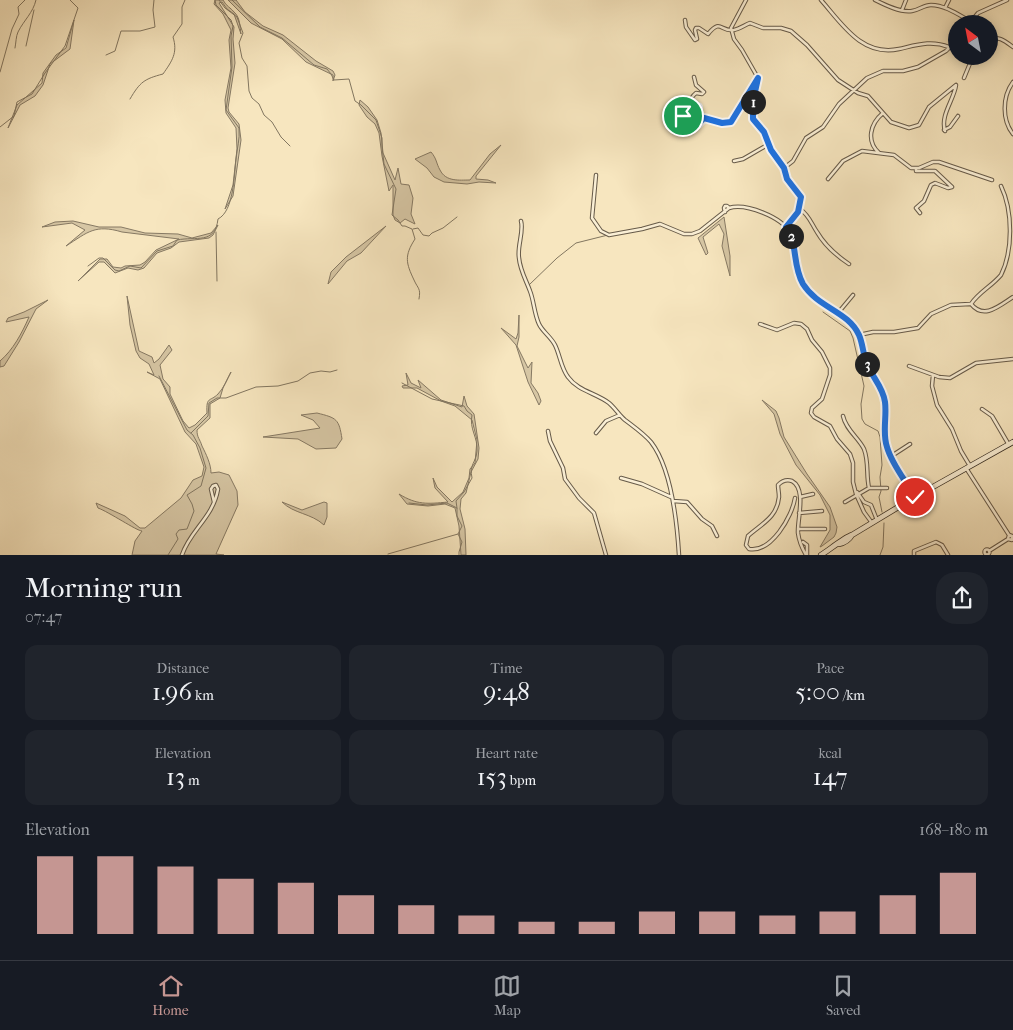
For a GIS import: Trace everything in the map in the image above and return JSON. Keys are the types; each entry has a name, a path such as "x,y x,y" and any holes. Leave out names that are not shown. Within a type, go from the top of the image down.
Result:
{"main road":[{"path":"820,555 850,539 852,535 915,497 1011,444"}],"street":[{"path":"746,0 731,30 734,39 741,47 758,78 753,101 752,117 754,122 764,132 784,168 787,179 800,196 800,209 786,227"},
{"path":"822,0 854,37 873,47 895,49 926,43 948,47"},
{"path":"874,0 902,10 912,11 932,5 945,8 957,15"},
{"path":"902,10 906,0"},
{"path":"945,8 949,0"},
{"path":"976,15 1007,0"},
{"path":"685,20 686,28 695,40 697,39 696,28 701,28 708,34 717,26 731,30 750,23 763,28 781,28 791,31 807,45 838,80 858,93 868,96 894,124 909,128 916,127 930,107 956,85 947,107 945,130 950,127 958,116"},
{"path":"998,39 1013,47"},
{"path":"784,168 792,161 806,138 823,127 839,104 870,76 883,71 903,71 918,67 948,48"},
{"path":"964,78 969,65"},
{"path":"694,77 696,85 704,92 702,94 696,93 692,96 683,116 686,118 692,113 694,108 698,107 694,122 697,124 704,118 722,123 731,122 758,78"},
{"path":"1013,82 1007,91 1005,103 1008,125 1013,134"},
{"path":"879,153 872,146 870,139 874,124 884,113"},
{"path":"734,161 742,159 769,144"},
{"path":"828,179 843,161 862,151 894,156 907,166 916,168 916,171 935,171 952,187 948,188 935,183 931,185 924,201 916,208 920,213"},
{"path":"916,168 935,161 992,180"},
{"path":"596,175 592,218 601,231 609,234 642,229 656,224 665,225 684,234 692,234 700,231 729,208 734,207 756,210 786,227 791,236 795,264 802,282 816,299 849,321 859,335 867,365 883,396 885,442 890,457 915,497"},
{"path":"970,304 974,298 1001,274 1010,257 1013,226 1009,205 1001,186"},
{"path":"800,209 810,218 817,233 848,264"},
{"path":"521,221 519,258 539,325 554,344 564,371 570,380 579,388 599,396 608,403 654,446 664,465 673,501 680,555"},
{"path":"838,313 853,295"},
{"path":"859,335 873,332 917,329 922,326 931,314 951,304 970,304 980,312 984,312 1013,297"},
{"path":"760,324 777,330 794,323 803,325 822,352 830,368 830,375 821,400 812,408 811,413 814,417 830,426 850,454 853,463 855,489 872,523"},
{"path":"909,366 933,375 950,378 976,363 1013,359"},
{"path":"933,375 932,386 937,406 952,429 968,467 1008,537 989,550"},
{"path":"982,409 994,419 1011,444"},
{"path":"596,433 606,422 620,415"},
{"path":"843,416 846,426 862,445 866,455 870,488"},
{"path":"548,431 550,441 563,468 564,479 594,513 606,555"},
{"path":"890,457 910,444"},
{"path":"620,478 642,484 671,497"},
{"path":"795,498 794,505 786,522 774,538 754,550 747,548 746,541 748,536 766,522 773,513 779,498 778,487 780,483 788,480 794,482 798,487 800,497 798,529 806,555"},
{"path":"182,555 188,542 211,512 218,489 216,485 211,489 214,502"},
{"path":"845,502 870,488 885,488"},
{"path":"800,497 813,494"},
{"path":"857,494 864,502 871,505 877,520"},
{"path":"673,501 687,502 700,518 712,526 716,536"},
{"path":"794,505 800,506"},
{"path":"866,514 872,510"},
{"path":"799,513 822,511"},
{"path":"798,529 825,529"},
{"path":"802,542 807,546 806,555"},
{"path":"914,553 936,542 942,545 948,555"}],"shaded area":[{"path":"215,0 223,0 237,15 241,34 234,14 222,2 219,3 234,27 235,63 228,108 239,124 241,140 233,196 225,209 233,185 237,149 236,128 226,113 225,100 231,68 229,40 231,30 223,14 214,4"},
{"path":"228,0 236,0 245,12 263,26 283,35 316,61 333,71 335,75 333,81 333,75 306,62 282,39 251,23"},
{"path":"74,20 70,49 50,64 43,85 35,96 20,105 8,128 17,105 42,83 43,73 56,55 66,48"},
{"path":"360,100 368,107 377,120 381,133 383,153 395,180 398,168 401,184 409,185 413,198 411,214 415,224 405,219 400,223 395,220 393,215 393,185 389,191 379,133 375,124 367,117 359,105"},
{"path":"501,145 476,176 476,179 496,183 479,182 467,184 444,182 434,177 427,168 415,159 431,152 440,170 446,177 453,180 470,180 490,154"},
{"path":"724,217 730,256 730,276 722,246 724,234 719,224 703,237 708,253 706,255 698,238"},
{"path":"73,221 99,227 121,227 145,233 178,234 192,238 211,233 218,225 213,235 209,238 179,242 171,248 157,253 144,268 138,270 128,268 115,273 104,262 99,262 78,281 100,259 107,259 113,267 121,268 140,265 156,250 179,239 98,229 86,233 66,246 85,230 72,223 42,227 55,222"},
{"path":"386,226 361,253 347,261 328,284 331,272 346,257"},
{"path":"127,296 139,351 152,357 154,363 169,345 172,350 160,365 163,379 170,387 170,394 183,421 189,428 195,425 207,413 209,400 220,392 224,386 220,398 210,404 210,418 197,430 211,473 219,472 229,475 237,491 238,505 216,554 224,555 132,555 135,541 142,531 98,508 96,503 125,516 140,528 145,528 181,498 193,480 202,476 204,467 196,444 185,432 160,379 147,372 154,375 149,364 140,358 136,351 130,325"},
{"path":"48,300 36,309 19,342 4,366 0,367 0,361 17,341 29,317 6,322 8,318"},
{"path":"519,315 517,346 528,368 532,362 531,383 541,401 539,405 528,382 516,345 501,328 516,339"},
{"path":"406,373 411,383 421,388 418,380 441,400 462,407 464,396 467,406 474,414 479,448 478,459 471,472 466,493 461,499 460,509 465,529 466,555 461,555 459,526 455,508 445,504 428,506 407,504 399,494 422,503 448,502 435,488 433,478 437,487 452,502 463,492 469,478 470,469 475,463 477,440 472,420 455,406 441,401 417,388 403,388 402,386 408,385"},
{"path":"762,400 776,411 784,437 830,507 837,527 836,533 834,537 820,547 830,530 830,515 820,495 796,465 780,434 774,414"},
{"path":"317,413 329,416 338,423 342,439 336,448 316,449 298,439 263,437 320,428 313,420 301,415"},
{"path":"282,502 302,510 324,502 327,503 327,517 324,525 314,518 292,509"}],"waterway":[{"path":"0,72 12,29 19,14 18,7 25,0"},
{"path":"15,48 18,32 33,9 36,0"},
{"path":"0,127 14,116 17,102 32,94 65,46 78,8 70,0"},
{"path":"106,55 115,51 121,31 140,31 155,27 154,0"},
{"path":"130,99 143,82 163,74 171,61 175,48 173,37 182,24 182,7 185,0"},
{"path":"88,266 99,258 103,258 115,270 119,271 130,266 141,268 157,251 173,246 177,240 209,236 213,233 218,219 227,208 232,192 239,128 226,110 232,67 231,36 233,26 231,20 216,5 215,0"},
{"path":"219,0 225,8 237,17 243,33 239,43 242,58 247,66 249,91 252,98 259,104 264,115 272,122 281,137 290,146"},
{"path":"232,0 260,27 282,38 314,65 327,69 334,80 349,79 355,101 376,120 382,138 384,164 396,189 392,215 402,226 412,229 415,239 409,250 407,260 419,291 419,299"},
{"path":"26,46 34,10"},
{"path":"413,229 418,228 423,235 429,236 457,217"},
{"path":"216,232 217,281"},
{"path":"529,285 576,243 608,235"},
{"path":"823,312 850,331 853,338 864,386 861,404 862,419 865,424 878,431 880,437 882,465 879,497 882,512"},
{"path":"191,433 208,416 209,403 217,398 226,398 256,387 278,386 298,381 310,373 337,370"},
{"path":"159,376 187,430 193,435 200,448 206,468 201,486 187,495 194,511 187,529 179,530 176,534 178,539 168,555"},
{"path":"402,383 432,399 464,406 472,415 471,420 477,446 476,455 471,470 472,478 456,501 457,508"},
{"path":"409,503 427,505 447,503 457,508 457,516 462,526 458,534 462,542 459,555"},
{"path":"880,555 883,547 884,523"},
{"path":"388,554 458,534"}],"route":[{"path":"683,116 686,118 692,113 694,108 698,107 694,122 697,124 704,118 726,124 731,122 758,78 753,101 753,119 764,132 771,150 784,168 787,179 798,192 801,199 800,209 786,227 792,239 796,269 810,293 822,304 849,321 859,335 867,365 879,386 885,403 885,442 890,457 915,497"}]}
